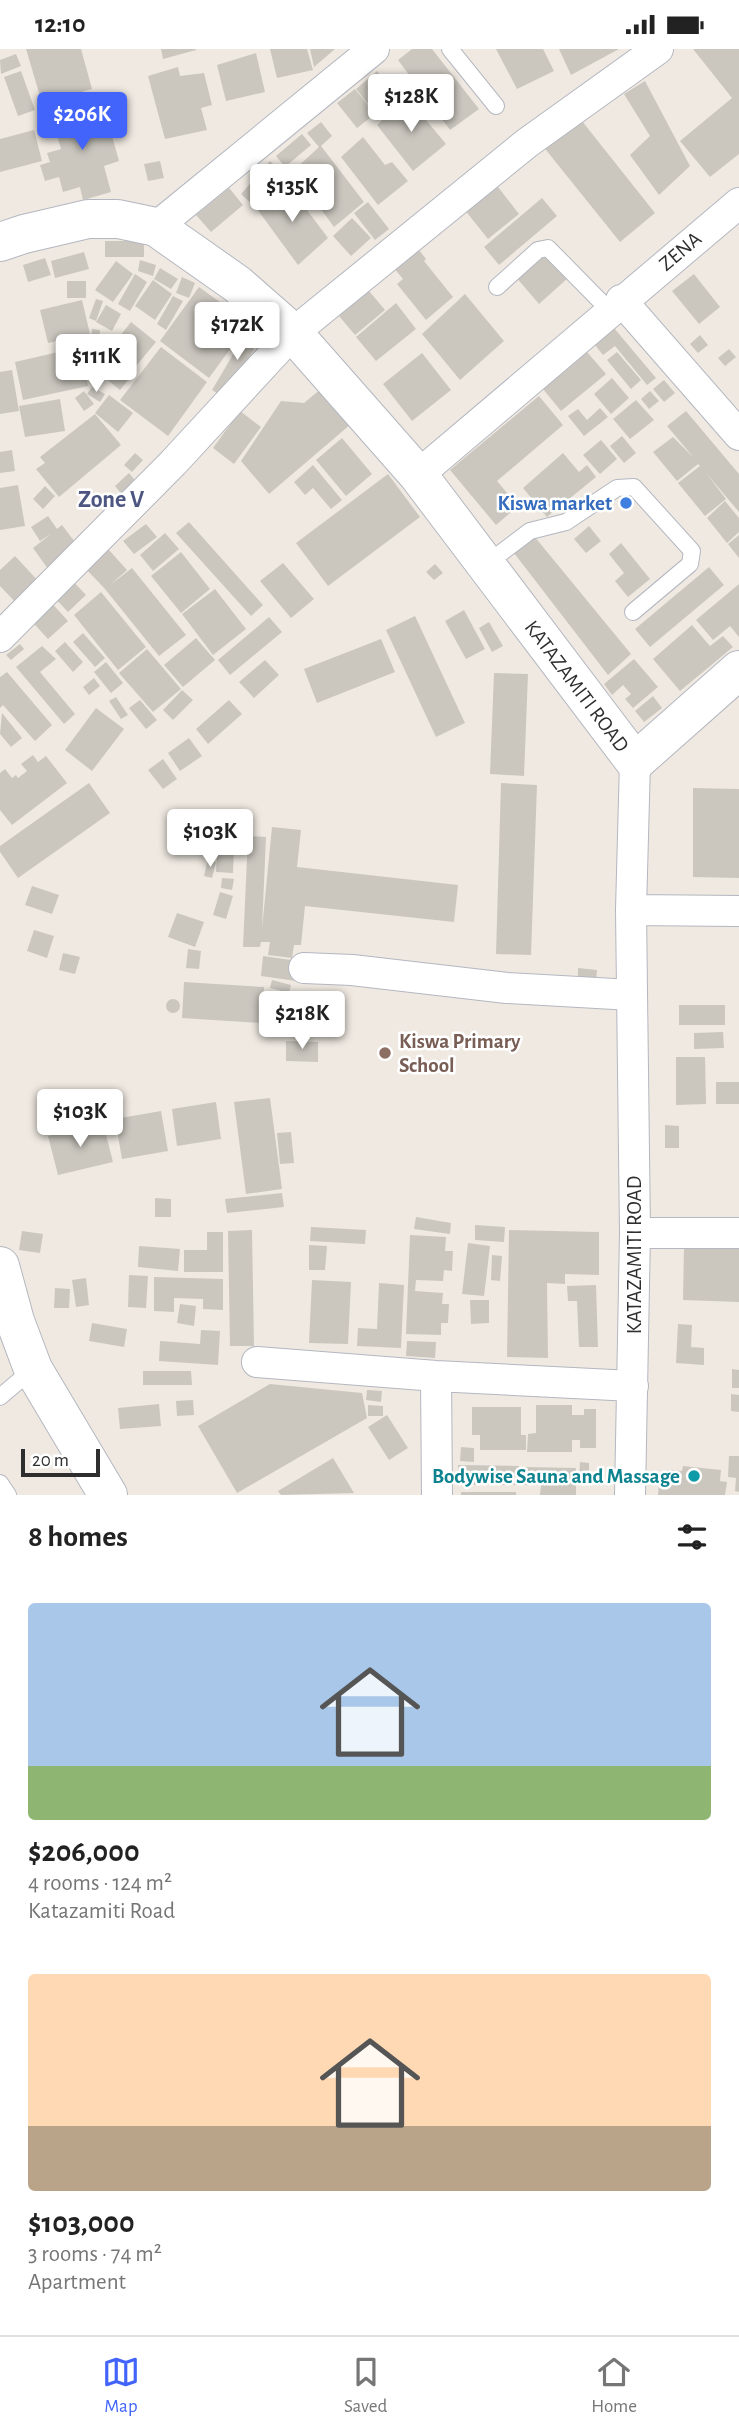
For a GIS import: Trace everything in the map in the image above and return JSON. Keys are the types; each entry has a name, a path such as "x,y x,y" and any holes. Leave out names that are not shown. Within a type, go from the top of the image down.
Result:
{"street":[{"path":"156,227 374,49"},
{"path":"0,636 173,463 293,333 527,143 659,49"},
{"name":"ZENA","path":"418,475 739,203"},
{"name":"KATAZAMITI ROAD","path":"0,241 88,219 118,219 156,227 237,284 293,333 418,475 635,762 631,910 635,1233 630,1495"},
{"path":"616,305 739,435"},
{"path":"635,762 739,670"},
{"path":"631,910 739,911"},
{"path":"304,968 352,969 507,988 632,995"},
{"path":"635,1233 739,1233"},
{"path":"0,1266 15,1321 33,1369 108,1495"},
{"path":"257,1362 436,1376 633,1386"},
{"path":"436,1376 437,1495"}],"lane":[{"path":"450,49 496,106"},
{"path":"497,286 538,250 548,248 616,305"},
{"path":"485,565 530,531 566,522 617,488 634,487 692,551 690,563 633,612"},
{"path":"0,1397 33,1369"},
{"path":"0,1483 8,1495"}],"building":[{"path":"26,49 81,49 92,89 42,103"},
{"path":"161,49 196,49 196,50 163,59"},
{"path":"270,49 307,49 313,70 277,78"},
{"path":"310,49 335,49 314,67"},
{"path":"412,49 432,49 479,109 450,130 398,60"},
{"path":"496,49 543,49 554,71 517,89"},
{"path":"559,49 619,49 571,75"},
{"path":"693,49 739,49 739,154 710,177 680,141 732,98"},
{"path":"256,53 265,92 226,101 217,65"},
{"path":"16,54 21,66 1,74 0,60"},
{"path":"178,67 180,76 204,73 212,105 201,108 207,130 165,139 148,76"},
{"path":"21,71 35,110 18,116 4,77"},
{"path":"377,71 393,91 372,109 356,89"},
{"path":"645,81 690,166 659,195 630,155 650,136 624,94"},
{"path":"355,89 375,114 357,128 337,103"},
{"path":"407,97 446,144 413,171 377,125"},
{"path":"103,104 119,161 104,166 111,192 83,200 80,187 63,192 59,177 45,181 40,165 50,162 47,153 61,149 52,118"},
{"path":"574,111 655,213 620,242 538,140"},
{"path":"321,122 332,136 321,146 364,202 334,227 293,171 319,147 307,133"},
{"path":"34,130 42,161 0,172 0,139"},
{"path":"302,134 311,145 285,167 276,156"},
{"path":"363,137 385,165 392,162 408,181 378,205 341,157"},
{"path":"160,161 164,178 148,181 144,164"},
{"path":"270,161 283,173 254,206 241,194"},
{"path":"491,178 519,214 488,239 460,204"},
{"path":"286,182 328,238 298,265 257,209"},
{"path":"229,188 243,205 211,232 196,215"},
{"path":"542,198 557,216 499,265 484,247"},
{"path":"368,202 389,229 375,240 354,213"},
{"path":"352,218 371,238 351,256 333,236"},
{"path":"105,241 144,241 144,257 105,257"},
{"path":"416,246 426,259 424,261 453,297 426,320 397,284 403,279 393,267"},
{"path":"544,250 568,278 539,304 515,276"},
{"path":"84,252 89,269 55,278 51,261"},
{"path":"45,258 51,275 28,282 23,265"},
{"path":"140,260 156,265 153,276 138,271"},
{"path":"116,261 133,274 113,302 95,290"},
{"path":"160,268 178,279 171,289 154,279"},
{"path":"135,274 147,282 130,311 118,304"},
{"path":"694,274 720,307 699,324 672,291"},
{"path":"182,277 195,283 189,298 176,293"},
{"path":"153,280 172,294 155,320 135,306"},
{"path":"67,281 86,281 86,298 67,298"},
{"path":"199,287 249,323 209,378 160,341"},
{"path":"369,291 385,310 355,335 339,316"},
{"path":"465,294 504,341 460,380 422,334"},
{"path":"173,296 183,301 166,330 157,324"},
{"path":"96,299 103,301 96,321 89,318"},
{"path":"82,300 90,334 48,343 40,310"},
{"path":"396,303 416,329 376,361 356,337"},
{"path":"106,305 121,314 112,331 96,322"},
{"path":"131,322 156,342 136,366 112,346"},
{"path":"250,326 263,334 225,398 212,390"},
{"path":"614,328 656,378 647,385 615,346 603,355 595,345"},
{"path":"92,329 100,330 98,351 90,350"},
{"path":"700,335 708,345 698,353 690,344"},
{"path":"80,347 88,386 23,400 15,362"},
{"path":"161,347 207,382 168,436 120,400"},
{"path":"110,349 136,370 120,390 94,369"},
{"path":"729,349 736,357 725,366 718,358"},
{"path":"587,352 606,374 561,411 543,389"},
{"path":"617,352 641,380 631,389 607,360"},
{"path":"422,353 451,390 412,421 383,384"},
{"path":"12,370 19,411 0,414 0,372"},
{"path":"612,378 629,398 611,414 594,394"},
{"path":"664,380 675,393 664,402 653,389"},
{"path":"92,387 105,394 100,402 87,394"},
{"path":"322,388 351,424 269,494 241,461 281,401 304,403"},
{"path":"84,391 94,404 84,411 75,398"},
{"path":"650,391 659,401 649,409 641,399"},
{"path":"109,395 133,413 118,432 95,413"},
{"path":"539,396 563,425 497,481 518,506 496,525 450,470"},
{"path":"60,399 65,431 25,437 19,406"},
{"path":"636,400 654,420 630,439 613,419"},
{"path":"600,408 608,417 584,436 568,416 578,409 587,420"},
{"path":"240,411 261,427 234,464 213,448"},
{"path":"686,411 739,474 739,512 706,473 726,499 705,516 678,483 700,466 698,464 677,481 653,452 673,437 694,458 667,426"},
{"path":"95,414 121,445 59,497 36,469 45,463 40,457"},
{"path":"622,436 636,453 624,463 610,446"},
{"path":"342,438 372,474 346,496 316,460"},
{"path":"601,440 617,459 600,474 583,455"},
{"path":"12,450 15,471 0,473 0,452"},
{"path":"135,453 143,460 132,472 124,465"},
{"path":"563,453 579,472 587,465 596,477 547,517 523,488"},
{"path":"313,465 342,500 331,509 313,488 305,495 294,482"},
{"path":"129,473 138,484 123,496 115,486"},
{"path":"388,474 420,517 328,586 296,543"},
{"path":"18,485 25,526 0,530 0,488"},
{"path":"45,486 55,496 43,509 33,499"},
{"path":"725,501 739,518 739,532 727,543 707,518"},
{"path":"48,516 57,529 62,525 78,546 48,569 33,548 51,534 40,541 31,527"},
{"path":"189,522 263,605 251,616 176,533"},
{"path":"146,524 157,537 134,554 123,541"},
{"path":"589,526 601,541 586,553 574,539"},
{"path":"165,533 179,549 153,571 140,555"},
{"path":"739,535 739,558 728,544"},
{"path":"534,536 631,654 608,675 514,553"},
{"path":"621,543 650,579 628,597 615,581 624,573 609,554"},
{"path":"108,549 127,570 110,585 132,568 186,635 159,656 85,568"},
{"path":"181,552 210,589 181,613 151,576"},
{"path":"15,556 41,584 19,606 0,586 0,570"},
{"path":"283,563 314,599 291,618 260,581"},
{"path":"435,564 443,573 434,580 426,572"},
{"path":"709,567 724,585 650,647 635,629"},
{"path":"69,577 86,595 68,612 51,594"},
{"path":"739,584 739,637 730,626 713,640 696,620"},
{"path":"215,589 246,629 213,655 182,614"},
{"path":"101,592 146,647 118,670 74,615"},
{"path":"47,598 68,621 48,639 27,616"},
{"path":"464,610 485,649 466,659 445,621"},
{"path":"415,616 465,723 436,737 386,630"},
{"path":"269,617 282,632 230,675 218,660"},
{"path":"489,622 503,646 492,652 479,628"},
{"path":"692,625 710,646 723,636 733,647 680,691 653,659"},
{"path":"83,633 105,658 95,667 73,642"},
{"path":"196,638 215,660 183,687 164,665"},
{"path":"381,639 395,672 317,703 304,669"},
{"path":"65,642 83,662 73,672 55,651"},
{"path":"20,644 24,649 11,660 6,655"},
{"path":"42,646 56,659 40,672 75,714 64,724 16,667"},
{"path":"147,649 181,689 153,712 119,673"},
{"path":"634,659 658,687 633,708 625,699 631,694 623,685 612,695 604,684"},
{"path":"265,660 279,675 254,698 239,682"},
{"path":"106,662 123,683 111,693 94,672"},
{"path":"7,672 52,725 35,741 3,705 0,708 0,677"},
{"path":"494,673 528,674 524,776 490,774"},
{"path":"94,678 100,686 89,695 83,687"},
{"path":"182,690 193,700 173,720 163,710"},
{"path":"653,696 662,708 644,722 635,711"},
{"path":"116,697 128,715 121,719 109,701"},
{"path":"140,700 157,720 146,729 129,708"},
{"path":"229,700 242,714 208,744 196,729"},
{"path":"96,708 124,729 92,771 65,750"},
{"path":"2,713 22,738 11,747 0,734"},
{"path":"189,738 202,756 180,771 168,753"},
{"path":"33,755 38,762 46,756 67,783 12,825 0,810 0,773 5,769 12,778 16,775 18,778 27,771 21,764"},
{"path":"163,759 177,779 163,789 148,770"},
{"path":"89,783 110,813 18,878 0,852 0,846"},
{"path":"501,783 537,785 531,955 496,954"},
{"path":"693,788 739,789 739,878 693,877"},
{"path":"219,816 235,817 233,873 216,872"},
{"path":"272,827 301,830 297,867 458,885 454,922 305,906 301,945 294,945 292,958 268,955 270,942 261,942 260,947 243,947 248,836 266,837 262,929"},
{"path":"208,859 216,862 212,878 204,876"},
{"path":"222,878 234,879 232,890 221,888"},
{"path":"32,886 59,895 52,914 25,905"},
{"path":"220,892 233,896 226,919 213,915"},
{"path":"177,913 204,922 195,947 168,937"},
{"path":"34,930 54,936 47,958 27,951"},
{"path":"188,949 201,951 199,969 186,968"},
{"path":"63,953 80,957 75,974 59,970"},
{"path":"263,956 298,961 296,981 261,976"},
{"path":"578,968 597,970 596,981 578,979"},
{"path":"272,980 291,985 289,993 270,988"},
{"path":"184,982 264,987 262,1023 182,1018"},
{"path":"269,994 340,997 339,1036 267,1032"},
{"path":"173,999 178,1001 178,1011 173,1013 168,1011 166,1006 168,1001"},
{"path":"679,1005 725,1005 725,1025 679,1025"},
{"path":"723,1032 724,1048 694,1049 694,1033"},
{"path":"286,1041 318,1042 318,1062 286,1061"},
{"path":"676,1057 705,1057 706,1104 676,1105"},
{"path":"716,1082 739,1082 739,1104 716,1104"},
{"path":"270,1098 282,1189 246,1194 234,1102"},
{"path":"216,1102 221,1139 177,1146 172,1109"},
{"path":"161,1111 168,1151 122,1159 115,1119"},
{"path":"103,1123 113,1162 58,1175 48,1136"},
{"path":"665,1125 679,1126 679,1148 665,1148"},
{"path":"291,1132 294,1163 280,1164 277,1133"},
{"path":"282,1193 284,1207 227,1213 225,1199"},
{"path":"155,1198 171,1199 171,1217 155,1217"},
{"path":"416,1217 451,1223 450,1234 414,1229"},
{"path":"475,1225 505,1227 504,1242 475,1240"},
{"path":"311,1227 366,1230 365,1244 310,1241"},
{"path":"252,1230 254,1346 230,1346 228,1231"},
{"path":"509,1230 599,1232 599,1275 565,1274 565,1284 547,1283 548,1358 507,1357"},
{"path":"22,1231 43,1234 40,1253 19,1250"},
{"path":"207,1232 223,1232 223,1272 184,1272 184,1250 207,1250"},
{"path":"410,1235 446,1237 445,1251 453,1251 452,1271 444,1270 443,1281 416,1280 415,1291 443,1293 442,1304 449,1304 448,1323 441,1323 441,1335 406,1334"},
{"path":"468,1243 490,1246 484,1296 462,1294"},
{"path":"309,1245 327,1246 325,1270 309,1270"},
{"path":"684,1245 739,1247 739,1302 683,1300"},
{"path":"139,1246 180,1249 178,1271 138,1267"},
{"path":"492,1255 502,1256 500,1281 491,1280"},
{"path":"129,1275 148,1276 146,1308 128,1307"},
{"path":"154,1277 223,1279 223,1310 203,1309 203,1299 174,1298 174,1312 154,1311"},
{"path":"86,1278 89,1305 76,1307 72,1280"},
{"path":"312,1280 351,1282 348,1344 309,1343"},
{"path":"379,1283 404,1285 401,1348 357,1346 358,1328 377,1329"},
{"path":"596,1285 598,1347 579,1347 577,1301 568,1301 567,1286"},
{"path":"55,1288 70,1289 69,1308 54,1308"},
{"path":"470,1300 489,1300 489,1323 471,1324"},
{"path":"180,1304 196,1306 194,1326 177,1323"},
{"path":"92,1323 127,1329 124,1347 89,1341"},
{"path":"678,1324 692,1325 691,1347 704,1348 704,1365 676,1363"},
{"path":"201,1330 220,1331 218,1365 159,1361 160,1341 200,1344"},
{"path":"407,1341 436,1342 435,1358 406,1356"},
{"path":"732,1369 739,1370 739,1388 732,1388"},
{"path":"143,1371 191,1371 192,1385 143,1385"},
{"path":"270,1384 362,1393 367,1418 237,1493 198,1426"},
{"path":"367,1390 382,1391 381,1402 366,1400"},
{"path":"731,1394 739,1395 739,1412 731,1411"},
{"path":"193,1400 194,1415 177,1416 176,1401"},
{"path":"159,1404 161,1426 120,1429 118,1408"},
{"path":"368,1405 383,1406 383,1416 368,1416"},
{"path":"536,1405 572,1405 572,1415 584,1415 584,1409 596,1409 596,1448 580,1448 580,1440 572,1440 572,1452 527,1452 528,1434 536,1433"},
{"path":"472,1407 521,1407 521,1435 526,1435 526,1450 480,1450 480,1435 472,1435"},
{"path":"387,1415 408,1448 389,1460 368,1427"},
{"path":"461,1447 474,1448 474,1462 460,1461"},
{"path":"729,1456 739,1456 739,1492 735,1491 736,1478 728,1477"},
{"path":"333,1458 354,1493 281,1495 278,1491"},
{"path":"580,1462 589,1463 589,1485 579,1484"},
{"path":"458,1465 519,1466 519,1485 458,1485"},
{"name":"Bodywise Sauna and Massage","path":"683,1466 721,1470 720,1481 727,1482 725,1495 658,1495 659,1483 666,1484 667,1470 682,1471"},
{"path":"524,1467 576,1468 576,1495 540,1495 541,1485 524,1485"},
{"path":"461,1492 516,1492 516,1495 461,1495"}],"place":[{"name":"Kiswa market","path":"626,503"},
{"name":"Kiswa Primary School","path":"385,1053"},
{"name":"Bodywise Sauna and Massage","path":"694,1476"}],"district":[{"name":"Zone V","path":"111,499"}]}
